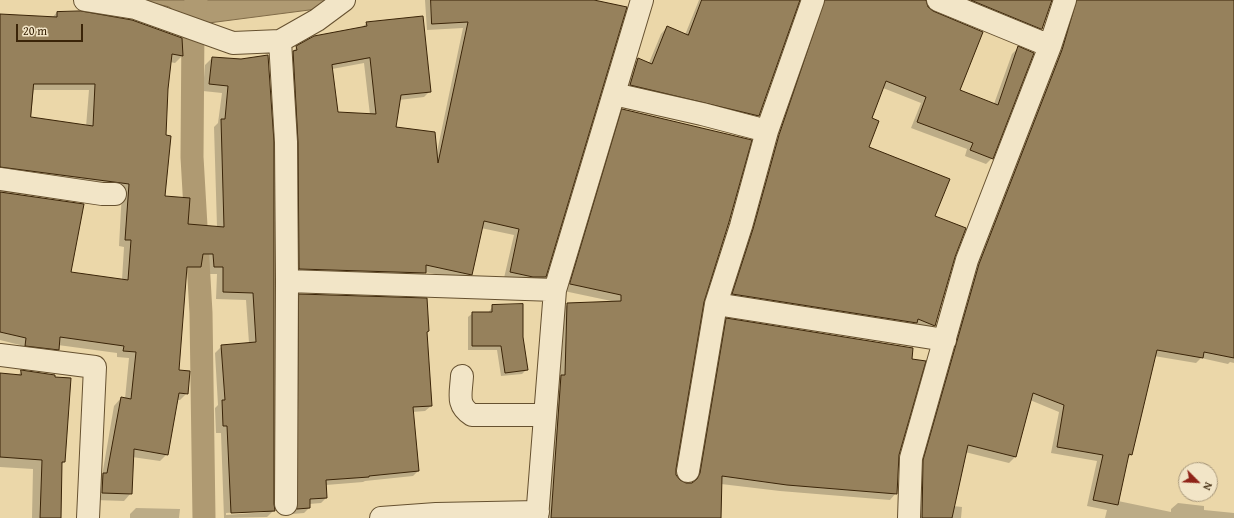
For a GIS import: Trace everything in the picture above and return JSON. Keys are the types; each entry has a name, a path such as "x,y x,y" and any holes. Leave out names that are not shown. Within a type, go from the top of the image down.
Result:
{"street":[{"path":"85,0 135,8 233,43 280,41 317,20 344,0"},
{"path":"382,518 436,514 538,515 555,290 642,0"},
{"path":"688,471 716,304 741,226 767,131 813,0"},
{"path":"938,0 1050,46"},
{"path":"909,518 911,458 967,260 1050,46 1065,0"},
{"path":"280,41 286,142 286,504"},
{"path":"614,94 702,114 767,131"},
{"path":"0,179 102,194 115,194"},
{"path":"287,282 555,290"},
{"path":"716,304 945,340"},
{"path":"0,355 95,367 88,518"},
{"path":"462,376 461,404 464,410 472,415 545,415"}],"shaded area":[{"path":"140,0 330,0 317,9 193,25 169,7"}],"building":[{"path":"431,0 594,0 627,7 546,277 533,277 510,272 519,229 484,221 472,275 426,265 426,273 299,269 298,142 293,51 297,50 296,46 314,36 367,26 366,22 423,16 431,92 401,95 396,127 435,132 438,163 468,22 432,24","holes":["370,58 376,114 338,112 332,65"]},
{"path":"702,0 800,0 759,116 630,85 638,58 652,64 667,26 688,35"},
{"path":"825,0 926,0 928,7 933,11 983,32 960,90 998,105 1018,46 1034,53 993,159 970,150 973,143 917,122 926,97 886,81 872,118 879,121 869,147 950,179 935,216 966,228 955,257 935,326 918,319 917,323 732,294 753,229 779,135"},
{"path":"971,0 1052,0 1042,29"},
{"path":"1077,0 1234,0 1234,358 1204,352 1203,358 1157,350 1132,455 1129,454 1118,505 1093,500 1103,455 1057,447 1064,405 1033,393 1016,457 968,445 952,518 922,518 923,460 979,264 1062,50"},
{"path":"81,11 132,20 182,38 183,56 172,54 168,89 166,135 171,136 165,196 190,198 188,224 224,227 221,119 225,119 228,86 209,84 212,57 241,59 268,55 274,142 275,511 231,513 227,426 223,426 222,400 225,400 221,345 256,342 253,293 223,292 223,267 214,267 213,254 203,254 201,267 187,267 179,370 190,371 188,394 179,393 168,455 134,449 132,494 102,493 103,473 107,473 121,397 131,399 136,352 123,351 124,346 60,337 59,350 25,346 26,338 0,332 0,192 84,204 71,272 128,280 131,240 125,240 129,184 0,167 0,14 57,17 57,12","holes":["34,84 95,84 93,126 31,117"]},
{"path":"622,109 752,140 729,222 704,302 676,475 680,480 686,483 692,483 697,479 700,473 726,318 913,348 912,359 926,361 899,455 897,494 787,485 722,476 721,518 551,518 561,375 565,375 567,303 621,301 621,295 570,284"},
{"path":"299,294 427,298 429,331 427,332 432,406 413,407 419,471 326,480 327,498 310,499 310,508 297,509"},
{"path":"523,304 523,337 528,370 505,373 501,346 472,346 472,312 492,312 492,305"},
{"path":"21,370 55,375 55,377 71,378 65,462 62,462 61,518 40,518 42,460 0,457 0,373 21,375"}],"waterway":[{"path":"196,0 193,25 192,157 201,313 204,518"}]}
